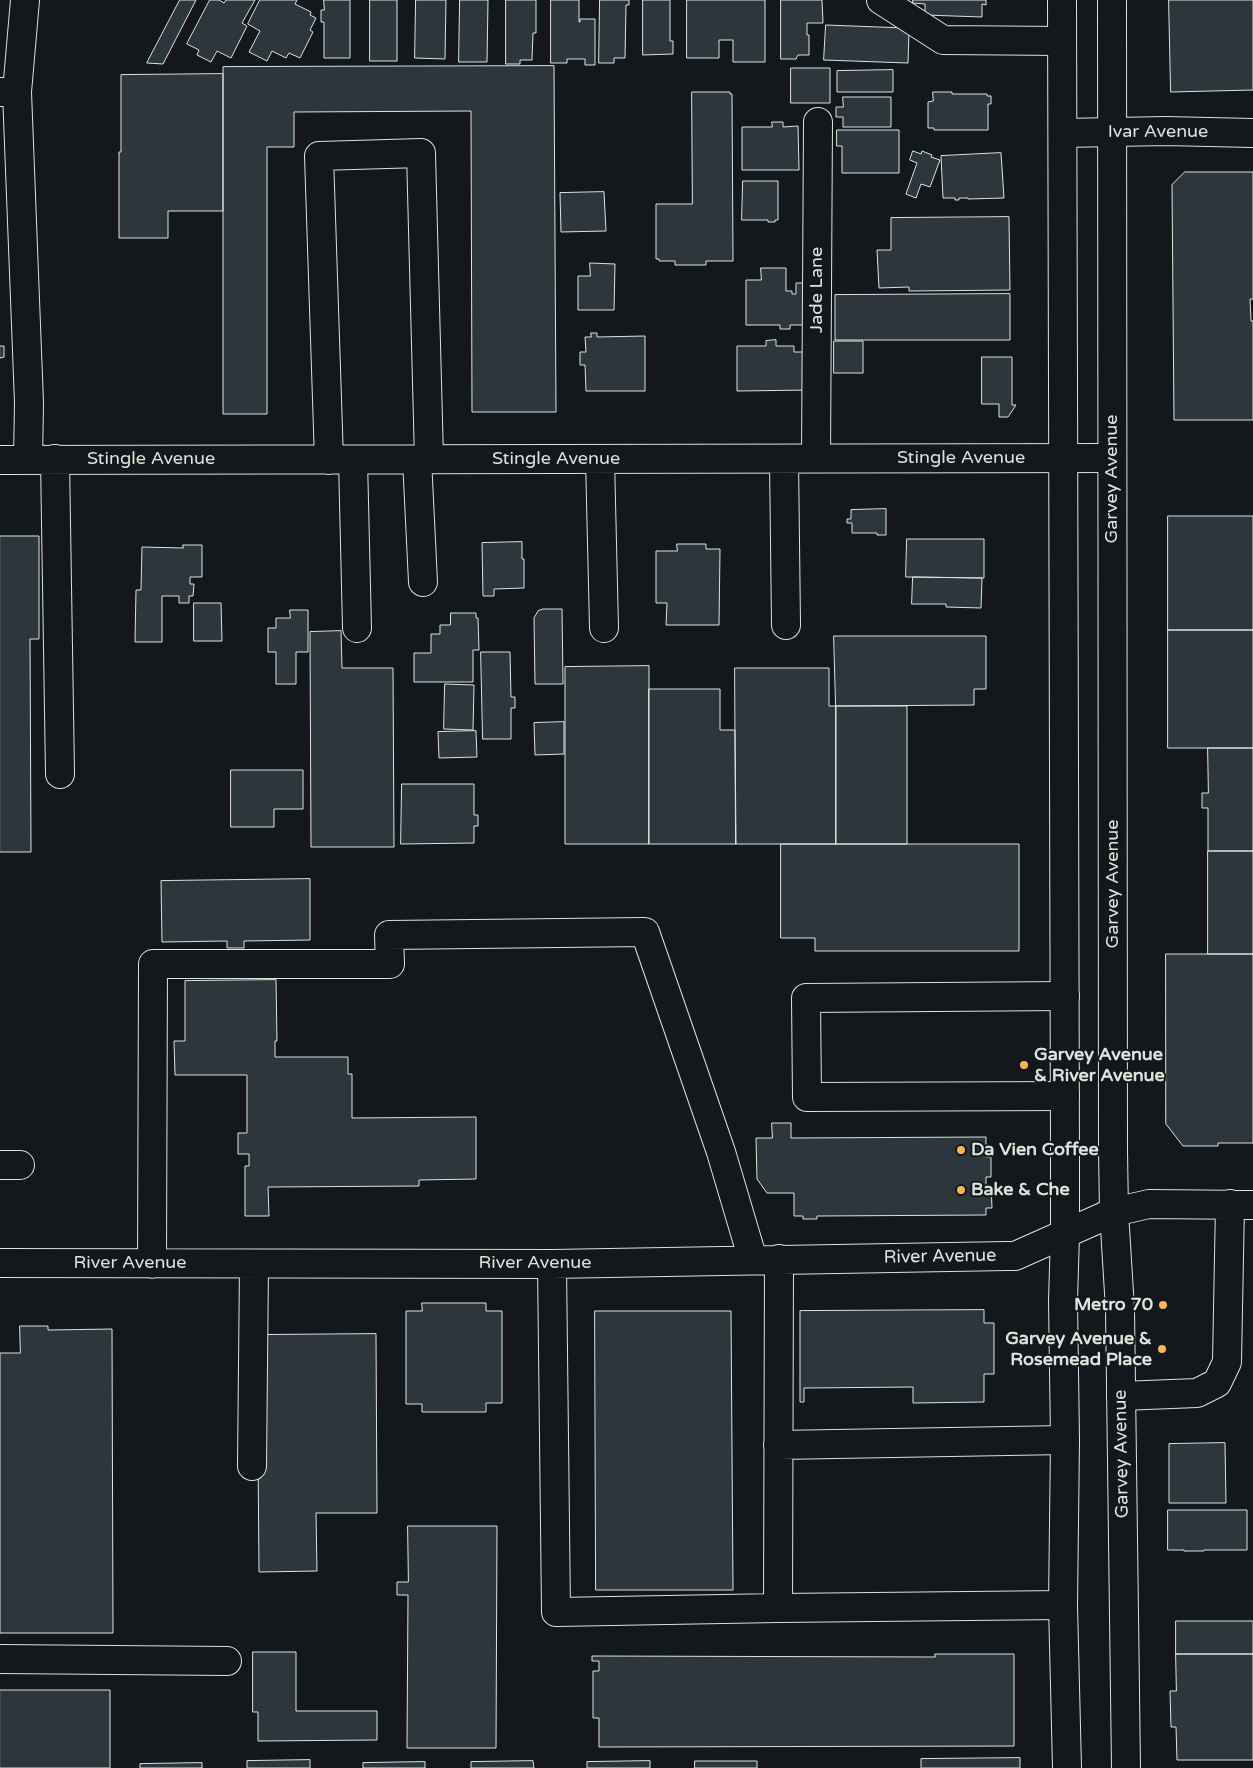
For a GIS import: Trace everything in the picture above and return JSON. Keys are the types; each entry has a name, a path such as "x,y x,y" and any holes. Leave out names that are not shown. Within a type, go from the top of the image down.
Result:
{"main road":[{"path":"25,0 9,92 29,403 42,460 60,774"},
{"path":"881,0 943,40 1062,41"},
{"path":"1062,0 1066,1234 1063,1301 1066,1440 1063,1605 1067,1768"},
{"name":"Garvey Avenue","path":"1112,0 1114,1212 1120,1309 1126,1768"},
{"name":"Jade Lane","path":"816,458 818,122"},
{"name":"Ivar Avenue","path":"1063,133 1165,131 1253,133"},
{"path":"356,628 341,460 319,156 421,153 423,582"},
{"name":"Stingle Avenue","path":"0,460 1112,458"},
{"path":"600,459 604,628"},
{"path":"784,459 786,625"},
{"path":"152,1264 153,964 390,964 389,935 645,932 721,1152 766,1260 778,1445 778,1608"},
{"path":"1065,996 806,998 807,1096 1065,1096"},
{"name":"River Avenue","path":"0,1263 552,1264 1015,1256 1114,1212 1149,1204 1241,1205"},
{"path":"1121,1396 1197,1393 1217,1384 1227,1362 1241,1205"},
{"path":"252,1466 254,1264"},
{"path":"552,1264 556,1612 1063,1605"},
{"path":"778,1445 1066,1440"},
{"path":"0,1659 227,1661"}],"building":[{"path":"180,0 196,0 163,64 147,63"},
{"path":"210,0 219,0 224,3 226,0 255,0 242,23 247,26 231,58 217,51 211,62 197,55 199,50 187,44"},
{"path":"260,0 297,0 295,4 311,12 310,15 316,18 310,30 313,32 300,58 289,53 286,58 272,51 267,61 249,52 260,31 248,24"},
{"path":"324,0 350,0 350,58 324,58 324,22 321,22 321,10 324,10"},
{"path":"370,0 397,0 397,61 370,61"},
{"path":"416,0 446,0 445,59 415,58"},
{"path":"460,0 488,0 487,62 459,62"},
{"path":"506,0 536,0 536,33 533,33 532,60 520,60 520,64 506,64"},
{"path":"551,0 579,0 579,22 580,19 595,19 595,65 585,65 585,59 567,59 567,63 551,63"},
{"path":"600,0 629,0 629,5 626,5 625,58 614,58 614,63 599,63"},
{"path":"643,0 670,0 670,41 673,41 673,54 643,55"},
{"path":"687,0 765,0 765,62 733,62 733,40 719,40 719,58 687,58"},
{"path":"781,0 822,0 823,23 807,23 809,55 798,55 796,59 781,59"},
{"path":"913,0 986,0 986,5 982,4 982,17 925,15 925,4 913,3"},
{"path":"1169,0 1253,0 1253,90 1171,92"},
{"path":"826,25 905,28 909,31 908,63 824,60"},
{"path":"554,66 556,412 472,412 471,111 294,112 294,147 267,147 267,414 223,414 223,67"},
{"path":"791,68 830,68 830,103 791,103"},
{"path":"893,70 893,92 837,92 837,71"},
{"path":"223,74 223,211 168,211 168,238 119,238 121,75"},
{"path":"692,92 730,92 732,94 733,261 706,261 706,265 675,265 675,261 659,261 659,259 656,259 656,204 692,204"},
{"path":"933,92 987,94 987,96 991,96 991,104 988,104 988,130 934,130 934,128 928,128 928,102 933,101"},
{"path":"843,97 891,97 891,127 843,127 843,117 836,117 836,107 843,107"},
{"path":"772,122 783,122 783,127 798,126 799,170 742,170 742,127 772,127"},
{"path":"837,130 899,130 899,173 842,173 842,146 837,146"},
{"path":"913,151 921,154 922,151 940,160 930,187 921,184 916,198 906,194 917,163 910,160"},
{"path":"1001,153 1004,198 959,198 959,200 955,200 955,198 943,198 941,156"},
{"path":"1185,172 1253,172 1253,299 1250,299 1251,321 1253,321 1253,420 1174,420 1172,185"},
{"path":"743,181 778,181 778,220 768,222 768,220 742,220"},
{"path":"604,192 606,231 561,232 560,193"},
{"path":"1009,217 1010,290 909,291 909,287 879,288 877,250 891,250 891,218"},
{"path":"590,263 615,264 614,310 578,310 578,276 590,276"},
{"path":"761,268 786,268 786,291 792,291 792,294 796,294 796,283 813,283 812,325 790,325 790,329 780,329 780,325 746,325 746,280 761,280"},
{"path":"1010,294 1010,340 835,340 835,295"},
{"path":"591,333 597,333 597,337 645,336 645,391 586,391 585,365 580,365 580,352 586,352 585,337 591,337"},
{"path":"776,340 776,346 794,346 794,352 812,352 812,390 737,391 737,346 766,346 766,341"},
{"path":"834,341 863,341 863,373 834,373"},
{"path":"0,346 4,346 4,357 0,358"},
{"path":"982,357 1012,357 1012,405 1016,405 1008,417 999,417 999,404 982,404"},
{"path":"886,509 886,535 852,533 852,523 847,523 847,519 851,519 851,510"},
{"path":"1168,516 1253,516 1253,630 1168,630"},
{"path":"0,536 39,536 39,639 30,639 31,852 0,852"},
{"path":"907,539 984,539 984,578 906,577"},
{"path":"522,542 524,588 494,589 494,596 483,596 482,543"},
{"path":"677,544 706,544 706,549 720,549 719,625 666,625 667,603 656,603 656,551 677,551"},
{"path":"183,545 202,545 202,577 190,577 190,584 194,584 193,596 189,596 189,603 179,603 179,596 162,596 162,642 135,642 136,590 141,590 142,547 183,548"},
{"path":"913,577 982,578 981,608 946,607 946,604 912,604"},
{"path":"194,603 221,603 222,641 194,641"},
{"path":"543,609 562,609 563,684 535,684 534,618 538,611"},
{"path":"290,610 308,610 308,652 296,652 296,684 276,684 276,652 268,652 268,628 276,628 276,618 290,618"},
{"path":"451,613 476,613 476,618 478,618 479,650 473,650 473,682 414,682 414,653 431,653 431,634 440,634 440,625 450,625"},
{"path":"1168,630 1253,630 1253,748 1168,748"},
{"path":"341,631 342,668 393,668 394,847 311,847 310,632"},
{"path":"834,636 986,636 986,689 974,689 974,705 836,706"},
{"path":"481,652 510,652 511,697 515,697 515,708 511,708 511,739 483,739"},
{"path":"649,666 649,844 565,844 565,667"},
{"path":"735,668 829,668 829,706 836,706 836,844 736,844"},
{"path":"445,684 474,685 473,730 444,729"},
{"path":"649,689 720,689 720,730 735,730 736,844 649,844"},
{"path":"836,706 907,706 907,844 836,844"},
{"path":"564,722 564,754 535,755 534,723"},
{"path":"476,731 477,757 439,758 438,732"},
{"path":"1208,748 1253,748 1253,851 1208,851 1208,808 1202,808 1202,793 1208,793"},
{"path":"231,770 303,770 303,809 274,809 274,827 231,827"},
{"path":"402,784 474,784 474,815 478,815 478,826 474,826 474,843 401,844"},
{"path":"781,844 1019,844 1019,951 815,951 815,938 781,938"},
{"path":"1208,851 1253,851 1253,954 1208,954"},
{"path":"310,879 310,940 244,941 244,948 227,948 227,941 162,942 161,881"},
{"path":"1166,954 1253,954 1253,1143 1183,1146 1166,1124"},
{"path":"276,980 277,1041 275,1041 275,1057 348,1057 348,1074 352,1074 352,1118 476,1117 476,1179 419,1180 419,1186 268,1187 269,1216 245,1216 245,1166 249,1166 249,1154 238,1154 238,1133 247,1133 247,1075 175,1075 174,1041 185,1041 185,981"},
{"path":"772,1123 791,1123 791,1138 986,1137 986,1157 991,1157 991,1177 986,1177 986,1185 991,1185 992,1208 986,1208 986,1215 817,1216 817,1219 803,1219 803,1216 794,1216 794,1193 767,1193 757,1179 756,1138 772,1138"},
{"path":"422,1303 486,1303 486,1311 502,1311 502,1403 486,1403 486,1412 422,1412 422,1404 406,1404 406,1311 422,1311"},
{"path":"984,1310 984,1323 994,1323 994,1374 984,1374 984,1402 913,1403 913,1387 804,1388 804,1402 800,1402 800,1311"},
{"path":"595,1311 731,1311 733,1590 596,1590"},
{"path":"20,1326 48,1326 48,1330 112,1329 113,1633 0,1633 0,1353 20,1353"},
{"path":"376,1334 377,1513 316,1513 317,1571 259,1572 257,1335"},
{"path":"1225,1443 1226,1503 1169,1503 1169,1444"},
{"path":"1168,1510 1247,1510 1247,1550 1168,1550"},
{"path":"408,1526 497,1526 496,1748 407,1748 408,1595 397,1595 397,1582 408,1582"},
{"path":"1176,1621 1253,1621 1253,1654 1176,1654"},
{"path":"253,1652 296,1652 296,1711 377,1711 377,1740 258,1741 258,1712 253,1712"},
{"path":"935,1654 1014,1654 1014,1746 599,1747 599,1718 593,1718 593,1671 599,1671 599,1661 592,1661 592,1656 935,1657"},
{"path":"1176,1654 1253,1654 1253,1760 1177,1760 1176,1727 1171,1727 1170,1691 1176,1691"},
{"path":"0,1690 110,1690 110,1768 0,1768"},
{"path":"1020,1758 1020,1768 921,1768 921,1759"},
{"path":"310,1760 310,1768 247,1768 247,1761"},
{"path":"533,1761 534,1768 471,1768 471,1762"},
{"path":"650,1761 650,1768 587,1768 587,1762"},
{"path":"695,1761 757,1761 757,1768 695,1768"},
{"path":"425,1762 425,1768 363,1768 363,1763"},
{"path":"202,1763 202,1768 140,1768 140,1764"}],"place":[{"name":"Garvey Avenue & River Avenue","path":"1024,1065"},
{"name":"Da Vien Coffee","path":"961,1150"},
{"name":"Bake & Che","path":"961,1190"},
{"name":"Metro 70","path":"1163,1305"},
{"name":"Garvey Avenue & Rosemead Place","path":"1162,1349"}]}
